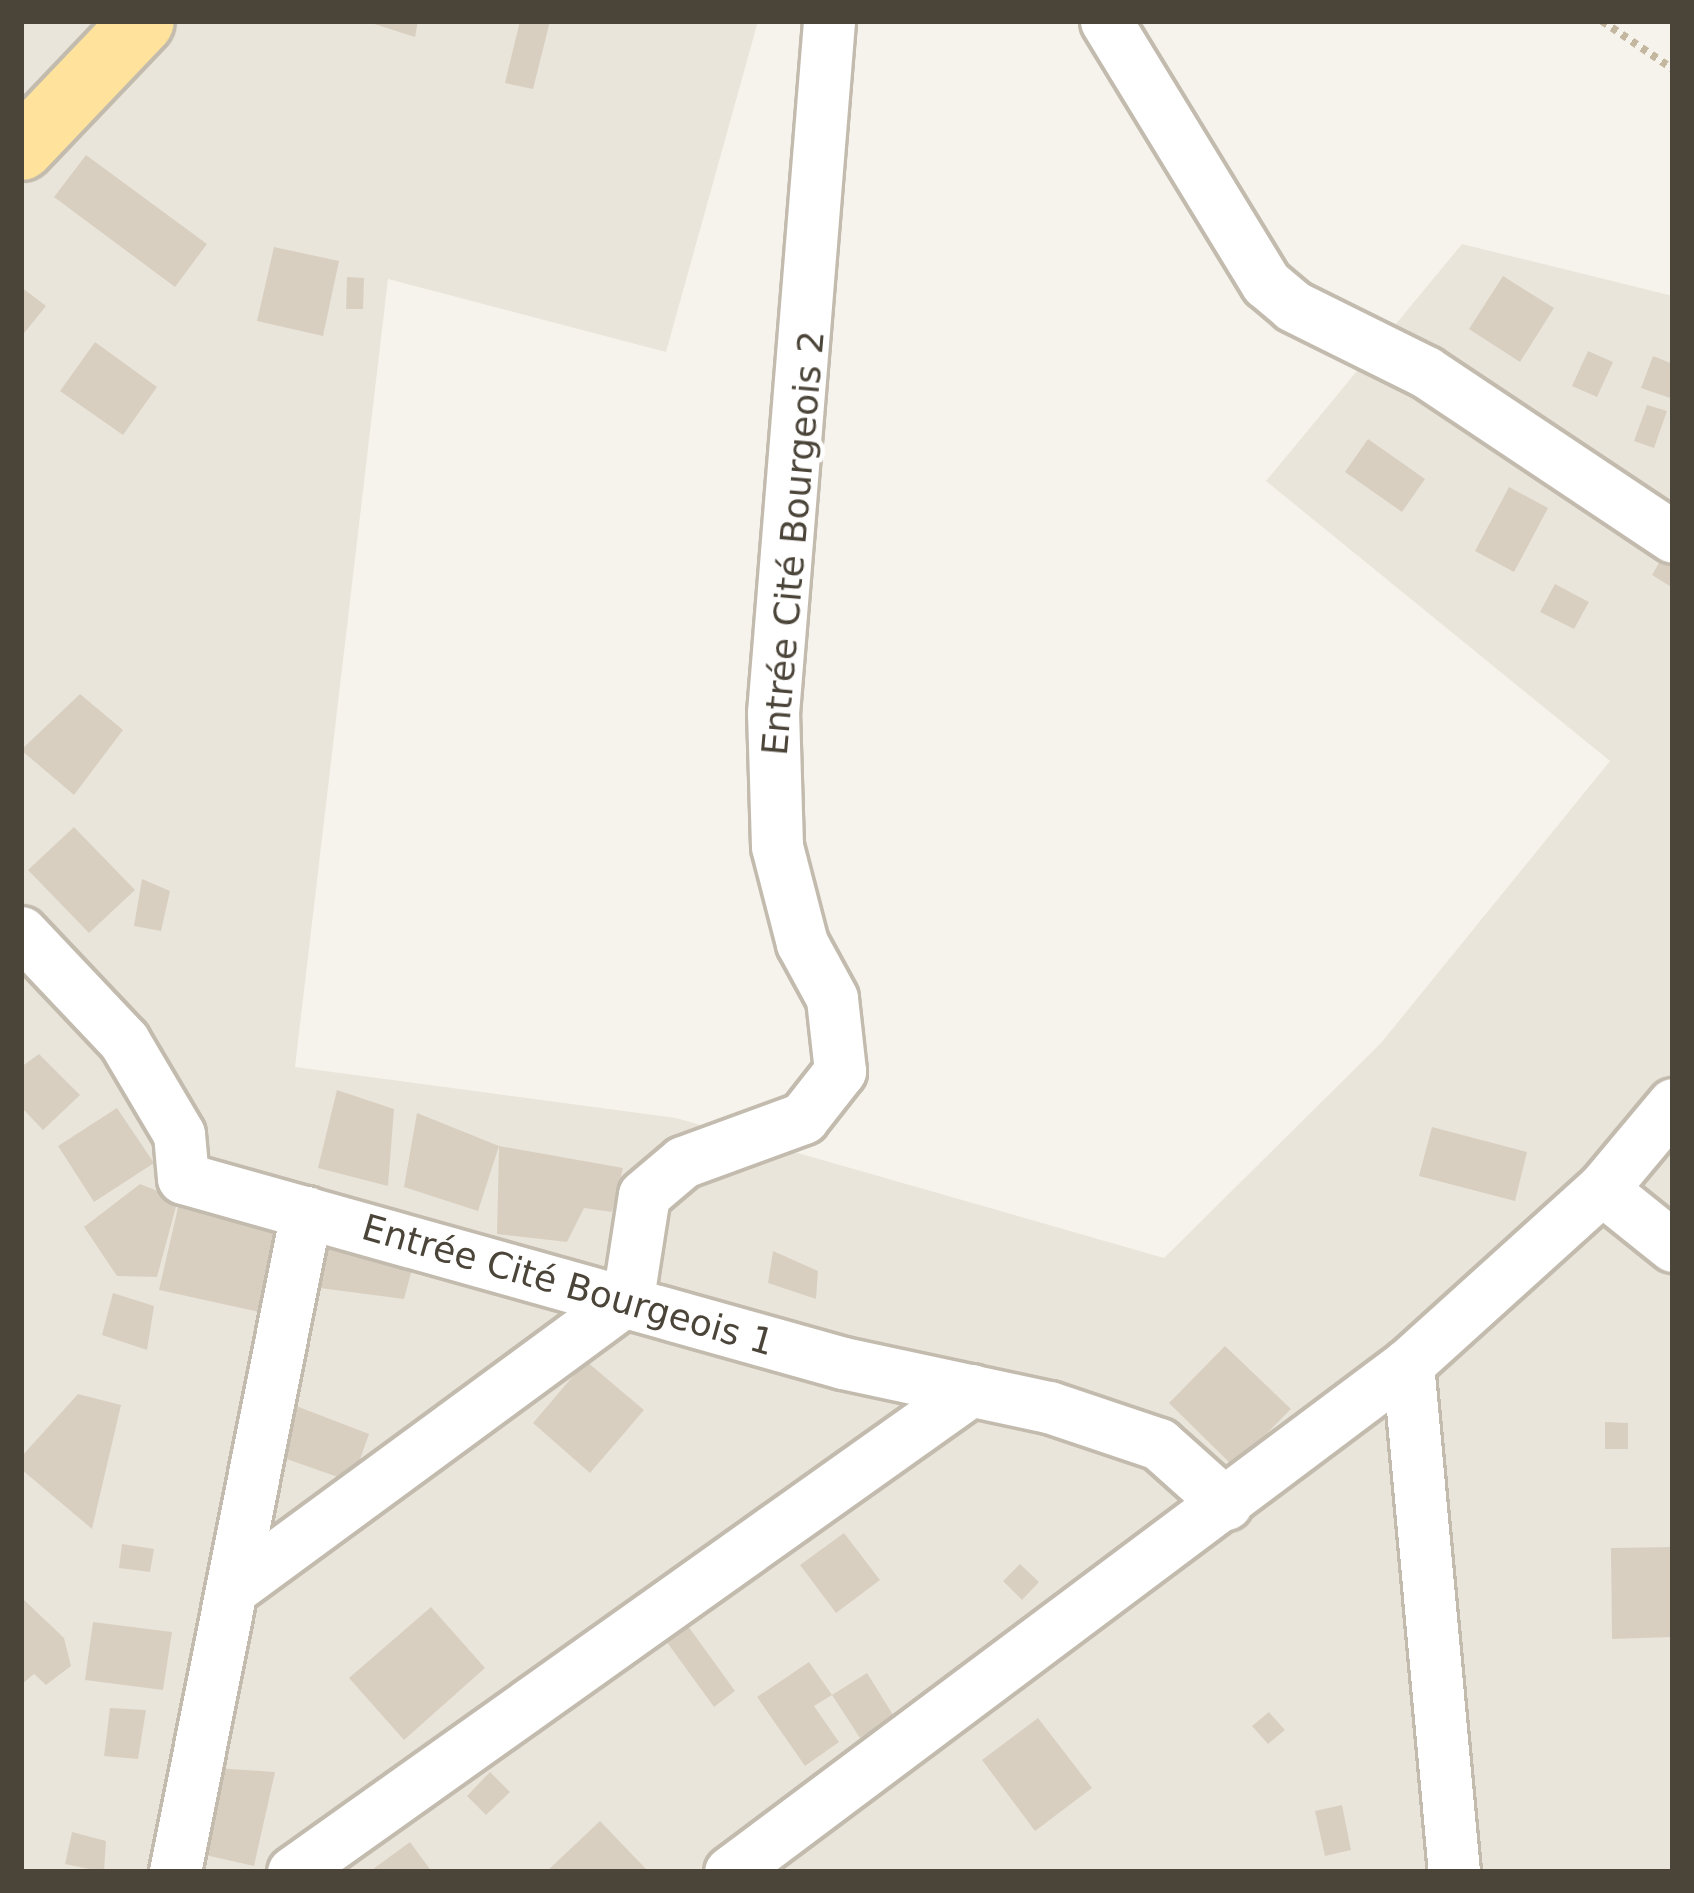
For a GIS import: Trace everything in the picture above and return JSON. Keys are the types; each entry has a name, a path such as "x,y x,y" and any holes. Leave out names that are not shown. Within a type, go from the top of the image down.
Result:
{"main road":[{"path":"21,148 142,21"}],"street":[{"name":"Entrée Cité Bourgeois 2","path":"628,1298 644,1195 683,1162 803,1118 840,1071 832,998 802,943 777,846 773,713 830,21"},
{"path":"1106,21 1266,283 1426,372 1673,537"},
{"name":"Entrée Cité Bourgeois 1","path":"21,932 124,1041 178,1134 183,1178 1159,1444 1226,1504"},
{"path":"730,1872 1408,1364 1602,1190 1673,1104"},
{"path":"1602,1190 1673,1246"},
{"path":"175,1872 306,1212"},
{"path":"232,1589 628,1298"},
{"path":"1408,1364 1454,1872"},
{"path":"293,1872 970,1390"}],"path":[{"path":"1602,21 1673,69"}],"shaded area":[{"path":"21,21 758,21 666,352 388,279 295,1067 676,1118 1164,1258 1381,1043 1610,761 1266,481 1462,244 1673,296 1673,1872 21,1872"}],"building":[{"path":"365,21 418,21 415,37"},
{"path":"520,21 550,21 533,89 505,83"},
{"path":"86,155 207,244 175,287 54,197"},
{"path":"274,247 339,261 323,336 257,321"},
{"path":"1503,276 1554,308 1520,362 1469,329"},
{"path":"347,277 364,278 363,309 346,309"},
{"path":"21,287 46,306 21,337"},
{"path":"95,342 157,387 123,435 60,391"},
{"path":"1588,351 1613,362 1597,397 1572,386"},
{"path":"1653,356 1673,364 1670,398 1641,388"},
{"path":"1647,405 1667,411 1654,448 1634,441"},
{"path":"1368,439 1425,479 1402,512 1345,472"},
{"path":"1509,487 1548,508 1514,572 1475,551"},
{"path":"1668,547 1673,550 1673,588 1652,575"},
{"path":"1555,584 1589,602 1574,629 1540,612"},
{"path":"80,694 123,730 74,795 21,750"},
{"path":"74,827 135,890 89,933 28,870"},
{"path":"142,879 170,891 161,931 134,926"},
{"path":"39,1054 80,1095 43,1130 21,1107 21,1067"},
{"path":"337,1090 394,1109 388,1186 318,1168"},
{"path":"117,1108 154,1163 94,1202 58,1146"},
{"path":"417,1113 499,1146 478,1211 404,1187"},
{"path":"1432,1127 1527,1152 1515,1201 1419,1176"},
{"path":"499,1146 623,1168 612,1212 584,1208 567,1242 497,1234"},
{"path":"140,1184 178,1199 157,1277 117,1276 84,1227"},
{"path":"182,1190 281,1213 259,1312 159,1290"},
{"path":"326,1231 416,1254 404,1299 312,1287"},
{"path":"773,1251 818,1271 816,1299 768,1283"},
{"path":"113,1293 154,1306 147,1350 102,1335"},
{"path":"1225,1346 1291,1409 1234,1467 1169,1403"},
{"path":"586,1361 644,1410 590,1473 533,1423"},
{"path":"78,1394 121,1405 92,1529 21,1469 21,1457"},
{"path":"278,1399 369,1434 352,1482 261,1450"},
{"path":"1605,1422 1628,1423 1628,1449 1605,1449"},
{"path":"844,1533 880,1580 836,1613 800,1565"},
{"path":"122,1544 154,1549 150,1572 119,1568"},
{"path":"1673,1547 1673,1637 1612,1639 1611,1548"},
{"path":"1020,1564 1039,1582 1022,1600 1003,1581"},
{"path":"21,1597 64,1638 71,1666 46,1685 34,1674 21,1685"},
{"path":"431,1607 485,1668 404,1740 349,1678"},
{"path":"93,1622 172,1632 163,1690 85,1680"},
{"path":"688,1626 735,1691 714,1707 666,1641"},
{"path":"809,1662 832,1695 814,1706 839,1742 805,1766 757,1697"},
{"path":"867,1673 900,1726 883,1737 877,1727 860,1738 832,1695"},
{"path":"110,1708 146,1710 138,1759 104,1756"},
{"path":"1269,1712 1285,1730 1268,1744 1252,1726"},
{"path":"1038,1718 1092,1788 1035,1831 982,1760"},
{"path":"200,1767 275,1772 254,1866 183,1850"},
{"path":"490,1772 510,1792 486,1815 467,1796"},
{"path":"1342,1805 1351,1850 1325,1856 1315,1811"},
{"path":"600,1821 646,1869 546,1872"},
{"path":"72,1832 106,1841 104,1872 65,1864"},
{"path":"410,1842 432,1872 369,1872"}]}
